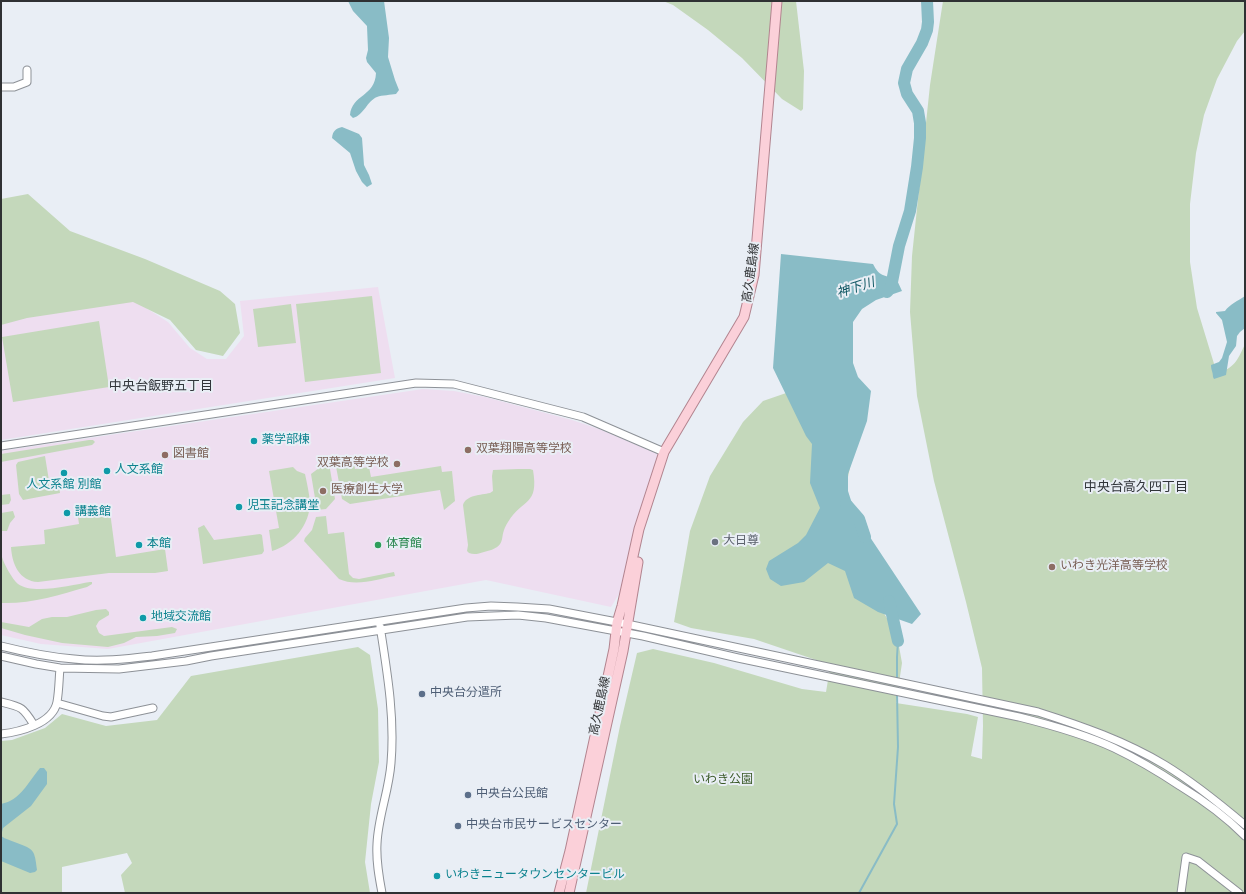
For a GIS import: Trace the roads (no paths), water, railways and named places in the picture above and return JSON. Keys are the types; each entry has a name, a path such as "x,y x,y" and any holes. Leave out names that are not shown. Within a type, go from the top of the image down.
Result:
{"main road":[{"name":"高久鹿島線","path":"560,893 639,528 643,520 664,452 744,316 749,300 754,275 777,1"},
{"name":"高久鹿島線","path":"569,893 622,658 644,528 643,520"}],"street":[{"path":"1,87 14,87 27,82 27,70"},
{"path":"1,446 416,383 454,384 583,417 664,452"},
{"path":"1,646 36,655 76,660 126,659 466,608 491,606 549,609 617,627 1038,712 1114,738 1164,764 1210,795 1245,825"},
{"path":"1,656 60,668 119,668 186,661 468,617 495,615 518,615 617,627"},
{"path":"380,621 387,666 392,728 391,763 387,795 379,826 377,844 377,862 382,893"},
{"path":"627,629 643,636 738,658 1026,718 1090,738 1114,748 1195,795 1245,836"},
{"path":"1,734 16,732 34,725 51,714 57,703 60,668"},
{"path":"1,702 23,708 34,725"},
{"path":"57,703 111,717 153,708"},
{"path":"1159,773 1164,764"},
{"path":"1181,893 1186,856 1198,861 1239,893"}],"water":[{"path":"348,1 384,1 389,38 388,57 399,90 396,94 379,96 374,99 360,114 353,118 350,115 352,108 355,103 372,87 375,81 376,73 367,62 366,58 368,50 367,26 353,11"},
{"path":"342,127 359,134 362,138 364,165 372,184 367,187 362,182 356,171 350,153 332,138 335,131"},
{"path":"781,254 873,264 877,271 882,275 896,278 902,291 876,300 862,309 853,322 853,363 858,377 871,391 867,421 848,474 848,491 856,516 921,614 912,624 878,612 854,598 845,571 828,563 804,582 781,586 770,579 766,569 769,561 798,543 806,535 820,508 810,483 812,444 806,436 773,368"},
{"path":"1245,296 1245,328 1237,336 1236,346 1229,356 1226,375 1214,379 1211,365 1219,362 1222,358 1227,342 1222,320 1216,312 1225,311 1232,304"},
{"path":"40,768 44,768 47,772 47,784 31,806 3,828 1,836 1,804 14,799 19,795"},
{"path":"1,836 25,846 32,851 37,870 35,872 30,873 1,861"}],"waterway":[{"name":"神下川","path":"887,292 891,287 899,246 910,211 917,167 920,123 918,111 907,94 904,83 907,69 922,43 927,30 927,1"},
{"name":"神下川","path":"846,504 859,519 865,537"},
{"name":"神下川","path":"889,601 898,641"},
{"path":"897,680 898,641"},
{"path":"859,893 897,824 894,804 898,747 897,694"}],"place":[{"name":"薬学部棟","path":"254,441"},
{"name":"双葉翔陽高等学校","path":"468,450"},
{"name":"図書館","path":"165,455"},
{"name":"双葉高等学校","path":"397,464"},
{"name":"人文系館","path":"107,471"},
{"name":"人文系館 別館","path":"64,473"},
{"name":"医療創生大学","path":"323,491"},
{"name":"児玉記念講堂","path":"239,507"},
{"name":"講義館","path":"67,513"},
{"name":"大日尊","path":"715,542"},
{"name":"本館","path":"139,545"},
{"name":"体育館","path":"378,545"},
{"name":"いわき光洋高等学校","path":"1052,567"},
{"name":"地域交流館","path":"143,618"},
{"name":"中央台分遣所","path":"422,694"},
{"name":"中央台公民館","path":"468,795"},
{"name":"中央台市民サービスセンター","path":"458,826"},
{"name":"いわきニュータウンセンタービル","path":"437,876"}],"district":[{"name":"中央台飯野五丁目","path":"161,387"},
{"name":"中央台高久四丁目","path":"1136,488"}],"park label":[{"name":"いわき公園","path":"723,781"}]}
